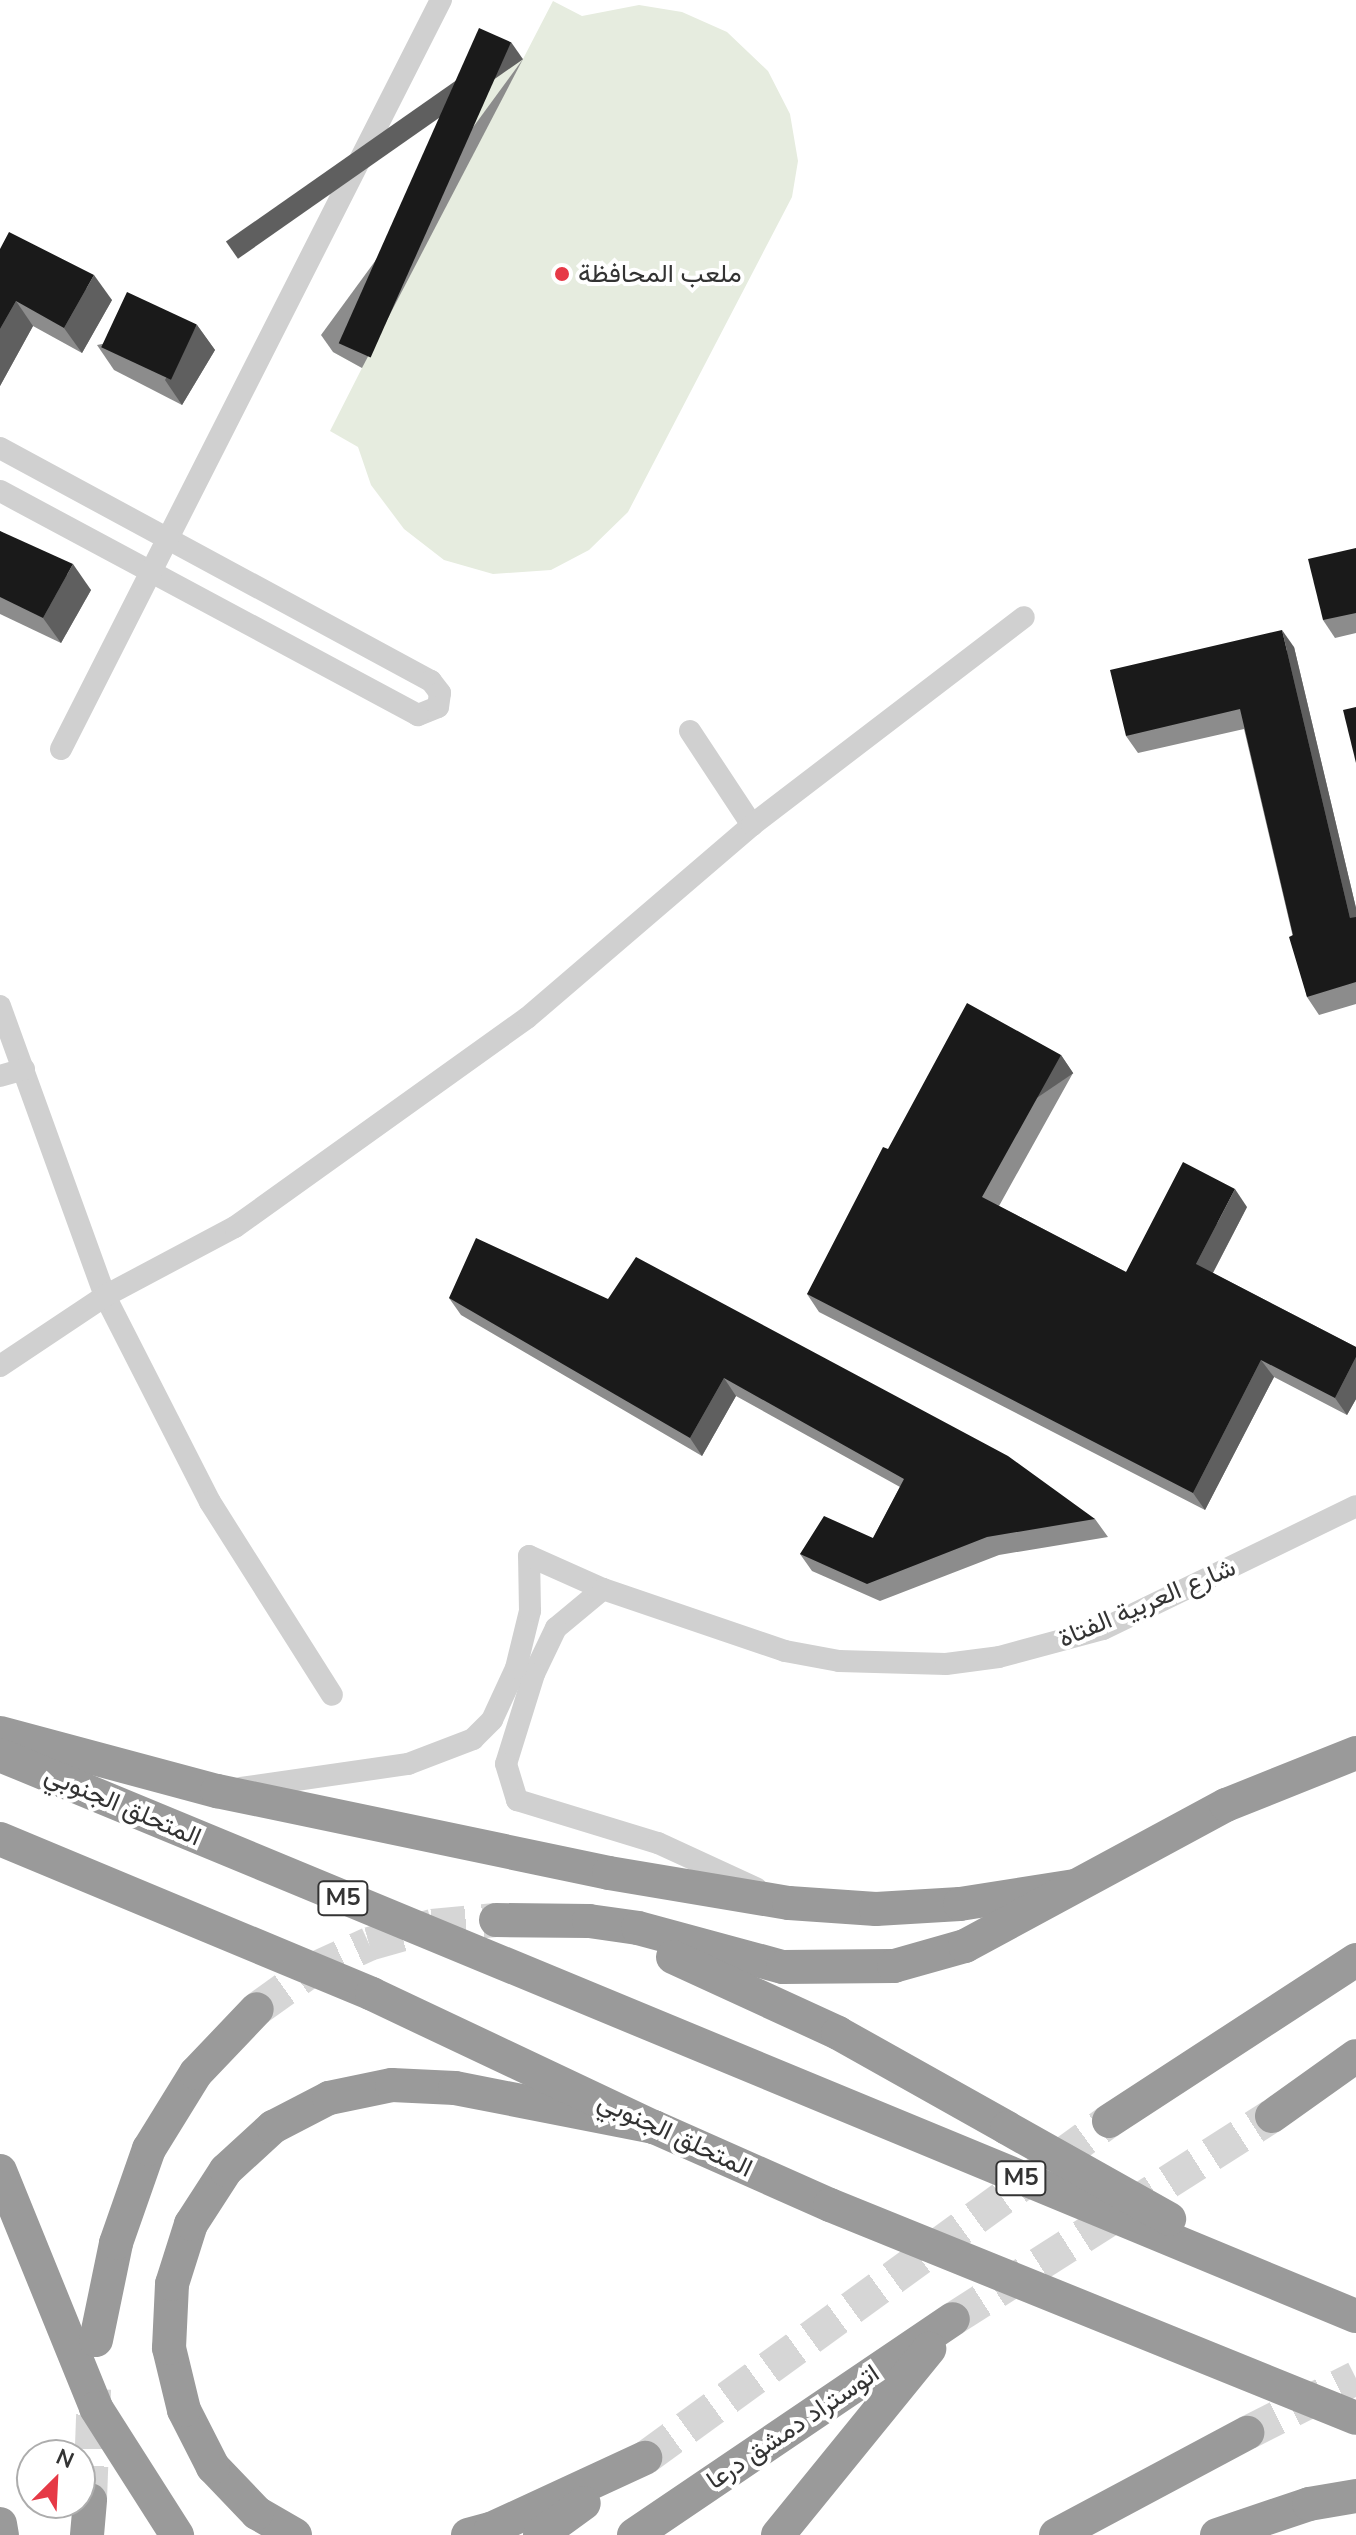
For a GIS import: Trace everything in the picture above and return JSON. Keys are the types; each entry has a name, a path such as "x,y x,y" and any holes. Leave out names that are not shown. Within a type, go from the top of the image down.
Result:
{"highway":[{"path":"0,1733 217,1791 609,1873 789,1903 876,1909 960,1904 1075,1886"},
{"path":"496,1920 589,1921 638,1928 783,1967 857,1970 965,1946 1226,1805 1356,1753"},
{"name":"المتحلق الجنوبي","path":"0,1755 1356,2316"},
{"path":"1316,1771 1356,1759"},
{"name":"المتحلق الجنوبي","path":"0,1839 372,1994 654,2127 830,2205 1356,2418"},
{"path":"589,1921 838,2033 1276,2283"},
{"path":"1109,2121 1356,1960"},
{"path":"96,2340 116,2243 149,2149 196,2073 257,2009"},
{"path":"1272,2116 1356,2056"},
{"path":"295,2535 257,2513 213,2467 184,2410 169,2348 172,2284 191,2224 226,2170 287,2120 329,2098 392,2085 455,2088 654,2127"},
{"path":"0,2171 96,2408 177,2535"},
{"name":"اتوستراد دمشق درعا","path":"634,2535 953,2319 778,2535"},
{"path":"1057,2535 1247,2433"},
{"path":"468,2535 491,2529 645,2458 540,2535"},
{"path":"1217,2535 1257,2519 1356,2496"},
{"path":"0,2524 2,2535"}],"street":[{"path":"61,749 152,574 330,213 441,0"},
{"path":"0,448 168,542 431,681 440,693 438,707 418,715 0,491"},
{"path":"0,1366 105,1296 235,1227 527,1018 752,825 1024,617"},
{"path":"690,731 752,825"},
{"path":"0,1006 105,1296 210,1502 332,1695"},
{"path":"0,1076 24,1069"},
{"name":"شارع العربية الفتاة","path":"789,1903 658,1843 517,1800 506,1764 525,1671 530,1611 529,1556 603,1589 785,1651 892,1665 946,1664 1025,1651 1103,1629 1356,1506"},
{"name":"شارع العربية الفتاة","path":"217,1791 374,1771 440,1754 473,1739 492,1720 556,1628 603,1589"}],"shaded area":[{"name":"ملعب المحافظة","path":"553,1 582,16 639,5 682,12 727,32 768,71 790,114 798,161 792,197 628,512 589,550 551,570 493,574 444,560 404,529 371,485 358,447 330,431 362,368 333,352 491,46 523,59"}],"building":[{"path":"479,28 511,42 371,357 339,343"},
{"path":"9,232 94,275 64,328 16,301 0,329 0,249"},
{"path":"127,292 197,325 171,380 101,347"},
{"path":"0,531 73,564 43,618 0,597"},
{"path":"1356,548 1356,613 1323,620 1308,559"},
{"path":"1282,630 1350,918 1356,917 1356,982 1307,997 1289,937 1293,935 1240,709 1126,736 1110,670"},
{"path":"1356,707 1356,763 1343,710"},
{"path":"967,1003 1061,1055 982,1197 1126,1272 1183,1162 1235,1189 1196,1264 1356,1347 1356,1357 1335,1398 1261,1360 1193,1493 807,1294 883,1147 888,1149"},
{"path":"476,1238 608,1299 636,1257 1008,1456 1095,1519 987,1537 867,1584 800,1554 824,1516 873,1538 904,1479 724,1378 690,1438 449,1298"}],"tunnel":[{"path":"257,2009 310,1971 369,1944 432,1926 496,1920"},
{"path":"953,2319 1272,2116"},
{"path":"645,2458 1109,2121"},
{"path":"1247,2433 1356,2378"},
{"path":"92,2439 94,2389"}],"place":[{"name":"ملعب المحافظة","path":"562,274"}]}
